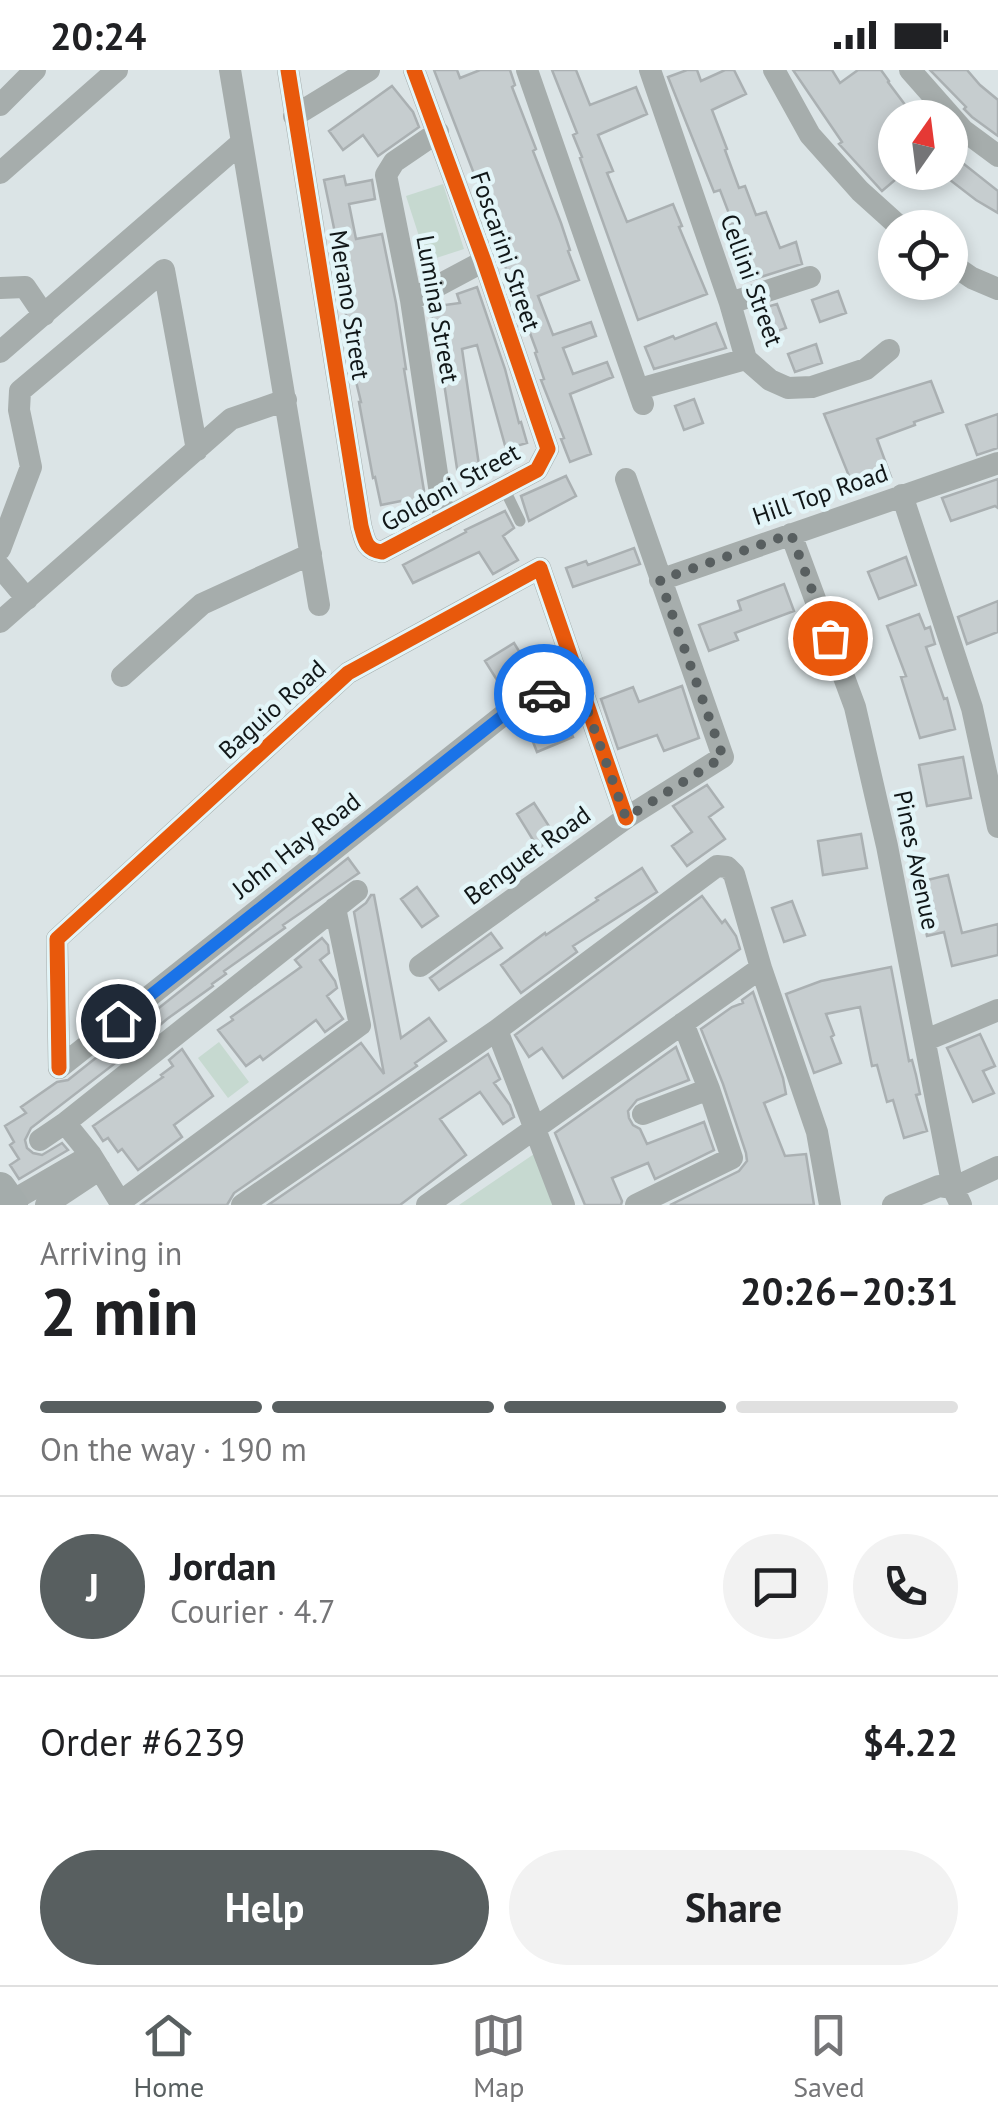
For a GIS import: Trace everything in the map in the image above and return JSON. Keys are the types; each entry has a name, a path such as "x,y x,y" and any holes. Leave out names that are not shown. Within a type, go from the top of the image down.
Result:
{"street":[{"path":"0,105 35,70"},
{"path":"0,173 117,70"},
{"path":"230,70 319,605"},
{"name":"Merano Street","path":"288,70 367,546"},
{"path":"294,116 369,70"},
{"name":"Foscarini Street","path":"414,70 548,449"},
{"path":"527,70 641,396 746,359"},
{"name":"Cellini Street","path":"650,70 746,359 770,380 788,388 812,387 866,370 888,350"},
{"path":"774,70 810,136 882,210"},
{"path":"910,70 963,130 998,156"},
{"name":"Lumina Street","path":"438,132 394,162 386,174 411,300 444,520"},
{"path":"0,352 241,143"},
{"path":"411,300 484,261"},
{"path":"0,549 31,466 19,410 20,392 164,270 198,450"},
{"path":"968,275 998,289"},
{"path":"730,302 810,277"},
{"path":"0,288 25,287 44,315"},
{"path":"0,622 232,419 286,400"},
{"name":"Goldoni Street","path":"367,546 373,551 391,549 537,470 548,449"},
{"name":"Hill Top Road","path":"660,580 998,462"},
{"name":"Benguet Road","path":"420,966 626,818 723,757 626,478"},
{"path":"902,494 972,708 998,826"},
{"name":"Pines Avenue","path":"791,534 855,706 957,1197"},
{"path":"122,676 202,604 310,554"},
{"path":"0,566 27,599"},
{"name":"Baguio Road","path":"58,1068 56,939 348,672 540,568 626,818"},
{"name":"John Hay Road","path":"58,1068 506,713 576,678"},
{"path":"242,1205 497,1030 716,866 727,867 734,874 818,1132 830,1205"},
{"path":"40,1140 357,892"},
{"path":"65,1123 121,1204 360,1026 335,908"},
{"path":"427,1205 762,968"},
{"path":"926,1040 998,1010"},
{"path":"636,1205 732,1158 683,1023"},
{"path":"497,1030 564,1205"},
{"path":"642,1114 709,1089"},
{"path":"6,1199 95,1162"},
{"path":"46,1205 95,1162"},
{"path":"893,1205 939,1186 957,1197 998,1166"}],"lane":[{"path":"504,488 520,521"}],"green space":[{"path":"443,184 464,249 427,261 406,196"},
{"path":"219,1042 249,1082 228,1098 198,1058"},
{"path":"537,1152 556,1205 459,1205"}],"building":[{"path":"434,70 457,70 460,78 480,70 510,70 515,85 512,87 536,149 533,151 579,280 538,296 553,335 591,322 596,336 563,348 573,374 607,362 613,377 570,394 591,454 570,462 541,380 544,379 537,352 485,212 488,210"},
{"path":"552,70 576,70 590,105 636,87 647,114 598,135 613,171 607,173 627,222 673,204 707,294 638,320 580,158 573,135 577,133"},
{"path":"697,70 701,81 734,70 746,94 712,110 725,150 739,188 745,186 756,215 766,212 780,248 796,242 802,264 745,282 728,226 733,224 720,190 714,192 668,77"},
{"path":"793,70 832,70 840,83 858,70 881,70 889,81 902,100 878,100 878,187 839,144 842,142"},
{"path":"930,70 967,70 998,100 998,136 968,113 968,100 959,100"},
{"path":"392,86 413,112 419,127 378,156 363,135 343,150 329,131"},
{"path":"968,167 998,191 998,213 963,190 968,190"},
{"path":"344,176 346,185 372,180 375,199 349,204 356,239 382,234 427,509 408,512 406,500 381,505 373,478 324,180"},
{"path":"477,287 527,443 506,449 477,345 462,349 480,472 458,475 430,307 460,303 457,294"},
{"path":"838,291 846,313 820,322 812,300"},
{"path":"777,304 786,328 764,336 756,310"},
{"path":"716,323 726,348 654,369 645,347"},
{"path":"816,344 822,363 795,372 788,354"},
{"path":"931,381 943,412 877,439 891,477 855,491 824,414"},
{"path":"694,399 703,423 684,430 675,406"},
{"path":"998,414 998,448 977,455 966,425"},
{"path":"566,476 576,496 529,521 521,496"},
{"path":"998,479 998,508 951,521 942,498"},
{"path":"505,511 514,528 503,536 518,560 493,574 479,552 413,583 403,565"},
{"path":"634,548 640,564 573,587 566,568 586,561 588,565"},
{"path":"906,557 916,585 879,599 868,572"},
{"path":"784,584 794,611 735,633 738,640 709,651 699,625 741,610 738,601"},
{"path":"998,601 998,632 967,644 958,617"},
{"path":"919,614 925,629 930,627 935,644 926,647 955,729 920,738 901,677 906,676 887,626"},
{"path":"514,643 536,679 507,696 485,661"},
{"path":"682,686 699,738 664,751 657,735 618,749 601,699 633,687 639,702"},
{"path":"562,710 573,737 537,752 526,724"},
{"path":"963,757 971,798 927,806 919,765"},
{"path":"707,785 723,807 709,817 725,839 687,866 672,846 692,832 673,806"},
{"path":"534,803 556,837 538,848 517,814"},
{"path":"861,834 867,868 823,875 818,841"},
{"path":"348,858 359,873 283,925 285,928 224,971 226,974 213,986 31,1128 25,1140 33,1153 42,1155 62,1143 68,1150 19,1179 10,1165 19,1159 5,1126 26,1113 21,1107 57,1082 68,1080"},
{"path":"642,868 657,892 573,946 577,952 521,993 501,965"},
{"path":"948,875 962,933 998,924 998,955 952,966 944,932 927,936 915,883"},
{"path":"417,887 438,916 422,927 401,899"},
{"path":"371,895 401,1038 429,1018 446,1041 415,1063 417,1066 234,1193 227,1205 141,1205 361,1043 384,1074 354,912"},
{"path":"702,896 722,923 725,920 740,949 563,1078 542,1048 529,1057 515,1035"},
{"path":"792,901 805,935 784,942 772,908"},
{"path":"491,933 502,948 439,990 430,978"},
{"path":"322,938 329,953 320,960 337,988 327,996 343,1019 325,1032 316,1020 263,1060 260,1056 246,1066 218,1030 301,967 295,960"},
{"path":"891,967 909,1061 912,1060 920,1094 916,1095 927,1131 904,1138 893,1100 887,1102 877,1065 872,1066 860,1007 826,1014 841,1063 814,1073 786,994 821,981"},
{"path":"753,992 786,1094 764,1103 785,1156 806,1154 814,1205 670,1205 739,1171 747,1161 701,1029 743,1003"},
{"path":"980,1034 995,1066 983,1071 994,1093 973,1102 947,1048"},
{"path":"676,1047 689,1080 637,1100 628,1111 629,1118 647,1144 704,1122 714,1150 655,1179 648,1163 612,1178 621,1205 585,1205 555,1133"},
{"path":"182,1049 213,1096 174,1125 182,1137 138,1170 122,1149 118,1152 108,1138 103,1141 93,1126 163,1077 173,1066 169,1060"},
{"path":"488,1054 500,1079 494,1083 514,1117 503,1124 480,1092 440,1119 466,1155 400,1205 268,1205"}],"cycle path":[{"path":"288,70 361,526 369,547 382,552 537,470 548,449 414,70"},
{"path":"59,1068 57,939 348,673 540,568 626,818"}],"way so far":[{"path":"544,694 576,678 626,818 723,757 660,580 791,534 830,638"}],"route":[{"path":"118,1021 506,713 544,694"}]}
